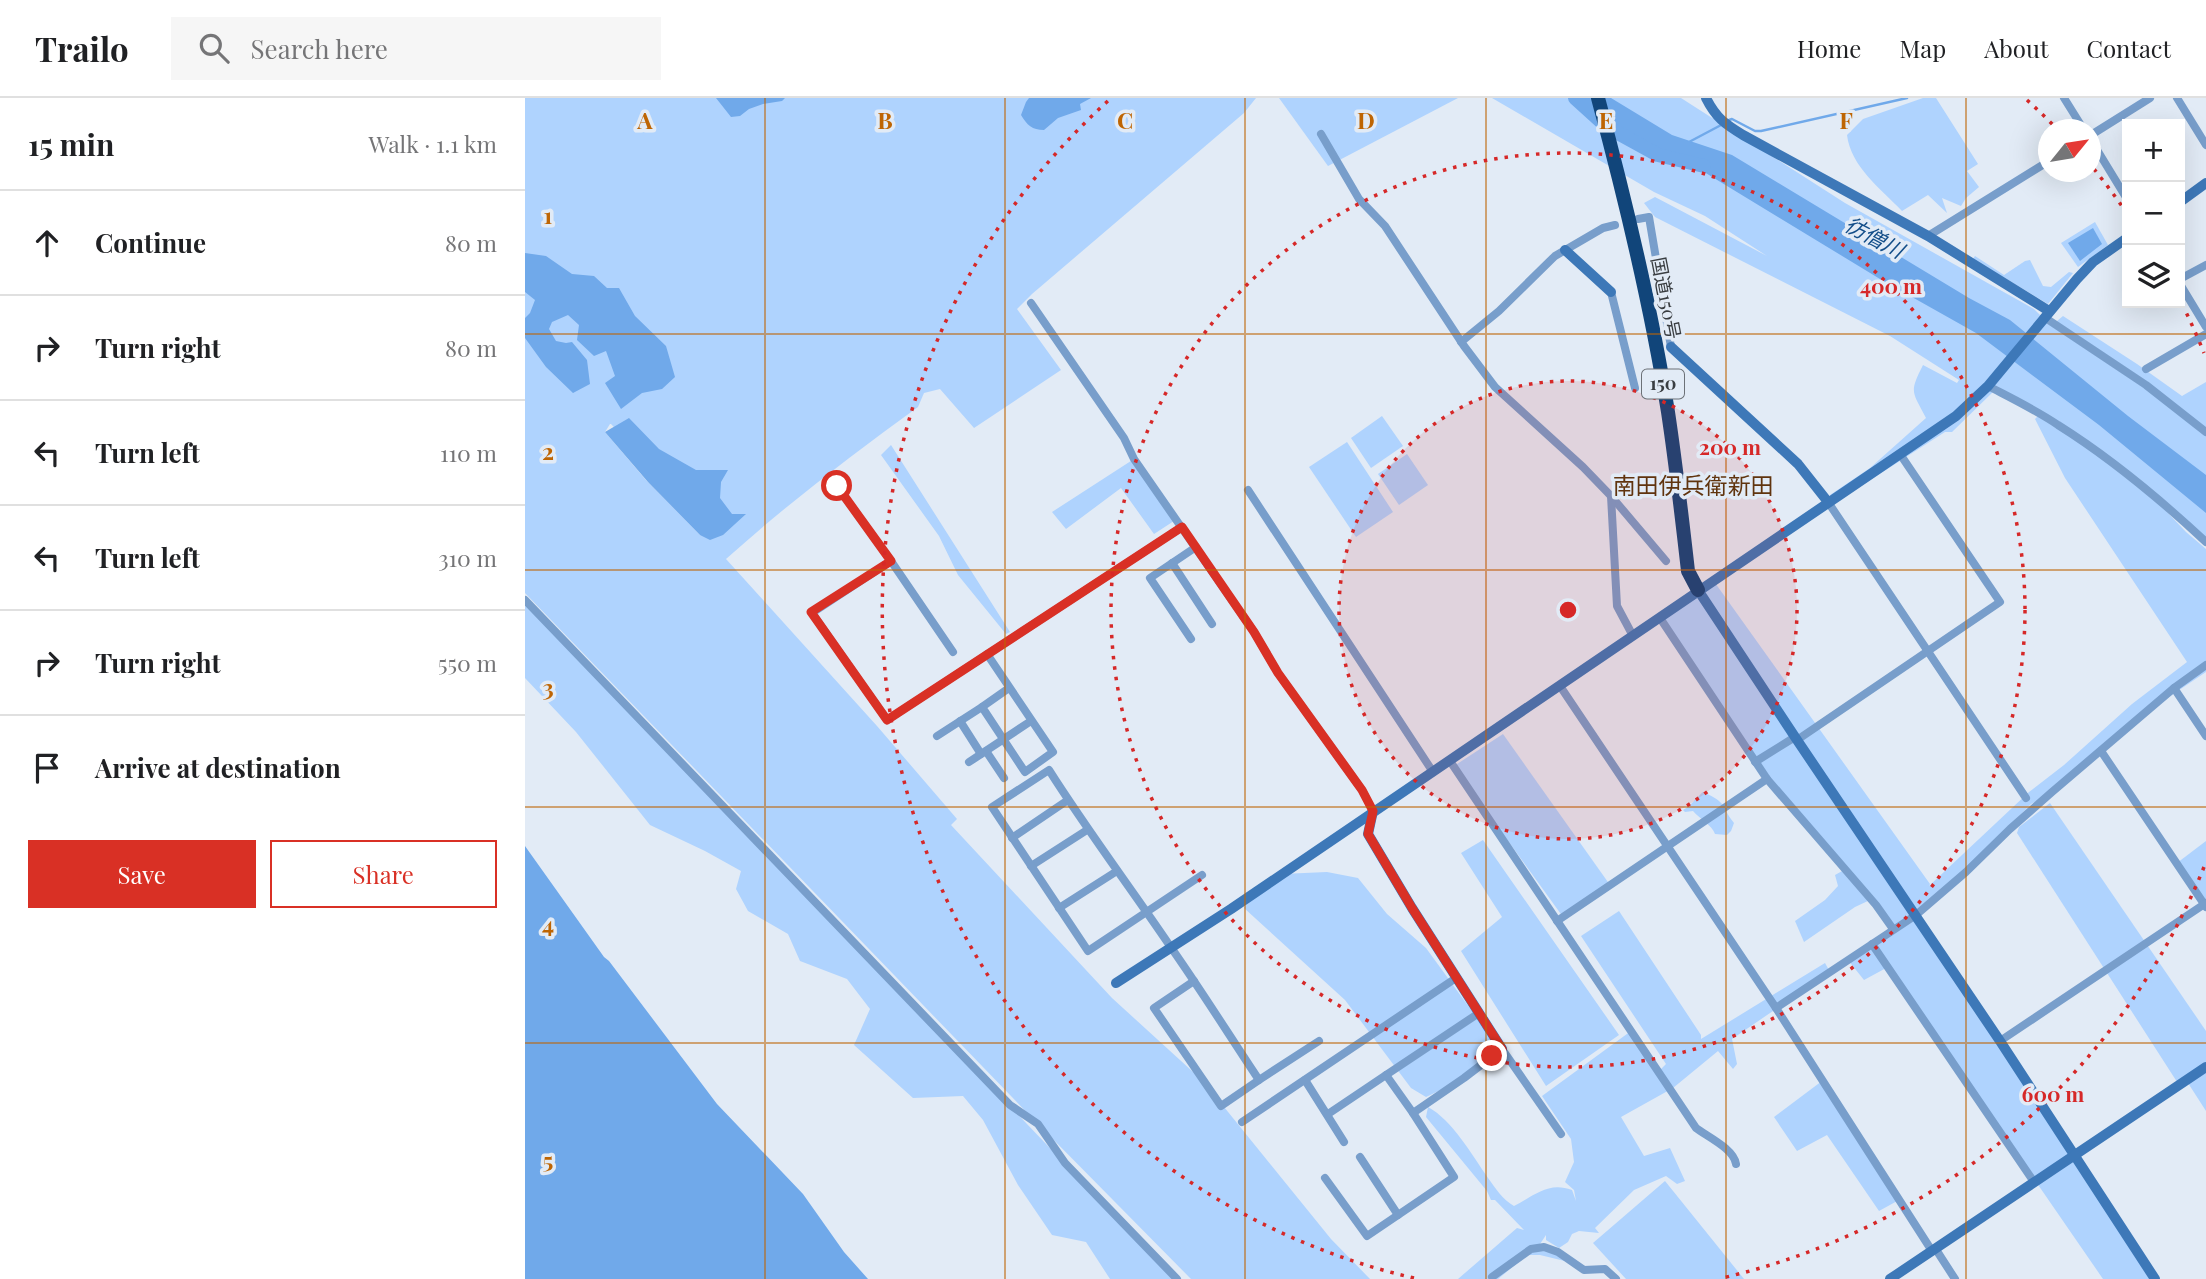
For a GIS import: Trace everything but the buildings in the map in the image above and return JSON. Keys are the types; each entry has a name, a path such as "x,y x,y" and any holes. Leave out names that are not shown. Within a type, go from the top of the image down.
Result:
{"highway":[{"name":"国道150号","path":"1598,98 1640,268 1668,411 1688,571 1698,590"}],"street":[{"path":"1706,98 1714,113 1723,122 1929,236 2146,385 2206,432"},
{"path":"2064,98 2077,119"},
{"path":"2101,131 2150,98"},
{"path":"2177,98 2206,145"},
{"path":"1321,134 1359,199 1385,226 1461,342 1495,387 1583,467 1666,561"},
{"path":"2101,155 2122,191"},
{"path":"1929,236 2038,169"},
{"path":"2185,198 2206,183"},
{"path":"1638,219 1649,217 1671,347 1798,464 1828,502 2026,797"},
{"path":"1461,342 1499,311 1542,267 1603,228 1615,225"},
{"path":"1116,983 1231,909 1956,416 1988,386 2093,262 2122,242"},
{"path":"1565,250 1611,292 1635,388"},
{"path":"2185,279 2206,265"},
{"path":"2185,291 2206,327"},
{"path":"1031,303 1124,438 1134,459 1254,632 1278,673 1362,790 1373,811 1368,834 1456,978 1561,1134"},
{"path":"2146,369 2206,334"},
{"path":"1988,386 2088,445 2206,542"},
{"path":"1755,762 1796,738 2000,602 1900,454"},
{"path":"837,486 953,652"},
{"path":"1248,490 1433,772"},
{"path":"1611,496 1617,606 1633,636"},
{"path":"891,561 811,612 887,720 1182,527"},
{"path":"1191,639 1150,578 1196,547"},
{"path":"1172,563 1212,624"},
{"path":"1698,590 2076,1155 2155,1279"},
{"path":"525,600 1010,1105 1038,1124 1065,1163 1177,1279"},
{"path":"1660,618 1767,779 1876,905 1893,929"},
{"path":"982,707 1025,772 1053,752 987,654"},
{"path":"1776,1008 1916,915 2010,829 2174,688 2206,664"},
{"path":"1560,686 1776,1008 1933,1250 1955,1279"},
{"path":"937,736 1009,688"},
{"path":"2174,688 2206,736"},
{"path":"960,721 1004,778"},
{"path":"969,762 1031,721"},
{"path":"2000,1041 2205,904 2101,751"},
{"path":"1450,761 1696,1128 1729,1152 1735,1158 1736,1164"},
{"path":"1202,875 1147,913 1088,951 992,807 1049,770 1087,830 1117,871 1147,913 1171,946 1259,1080"},
{"path":"1557,921 1767,779"},
{"path":"1012,838 1068,800"},
{"path":"1031,866 1087,830"},
{"path":"1059,908 1117,871"},
{"path":"1872,944 2034,1182"},
{"path":"1242,1122 1456,978"},
{"path":"1193,981 1154,1008 1221,1106 1319,1041"},
{"path":"1328,1114 1479,1013"},
{"path":"1413,1114 1502,1049"},
{"path":"1890,1279 2206,1067"},
{"path":"1325,1178 1367,1236 1454,1177 1386,1076"},
{"path":"1305,1080 1344,1142"},
{"path":"1360,1157 1398,1215"},
{"path":"1492,1277 1531,1250 1544,1247 1558,1252 1584,1270 1605,1269 1616,1279"}],"shaded area":[{"path":"525,98 1256,98 1244,113 1017,309 1061,370 974,428 940,389 924,393 918,407 820,480 726,559 957,819 951,825 1112,998 1203,1081 1331,1239 1370,1279 1191,1279 525,593","holes":["611,424 717,537 700,535 645,479 605,432"]},
{"path":"716,98 785,98 731,117"},
{"path":"1029,98 1091,98 1080,104 1081,110 1058,118 1044,130 1030,126 1021,115"},
{"path":"1279,98 1458,98 1328,166"},
{"path":"1492,98 1681,98 1845,203 2034,309 2051,326 2063,316 2182,396 2206,382 2206,542 2166,511 2206,549 2206,672 2142,715 2052,792 2031,804 1957,880 1916,915 2150,1279 2103,1279 1888,967 1864,980 1848,960 1893,930 1870,900 1855,907 1804,942 1795,921 1825,900 1838,886 1835,875 1844,870 1770,777 1660,618 1713,580 1929,886 2029,792 2064,765 2132,704 2187,662 2065,478 2035,419 2039,415 1995,390 1952,432 1945,432 1836,502 1830,495 1870,468 1926,418 1914,392 1923,365 1957,383 1959,380 1890,336 1655,217 1644,203 1655,197 1767,256 1705,216 1654,192"},
{"path":"1573,98 1611,98 1672,135 1732,155 2010,320 2128,416 2206,475 2206,513 2099,425 1976,333 1880,279 1686,161 1607,127"},
{"path":"1923,98 1936,98 1978,164 1967,171 1979,187 1961,206 1942,198 1947,213 1928,195 1902,211 1861,167 1854,157 1847,135 1863,119"},
{"path":"2095,222 2108,245 2078,267 2061,243"},
{"path":"2093,228 2102,244 2080,261 2068,243"},
{"path":"525,253 546,256 572,274 594,276 607,288 619,288 635,316 666,346 675,377 662,389 642,393 621,409 605,383 615,376 606,351 594,356 577,340 579,325 568,315 552,322 549,329 556,341 572,342 587,360 590,384 573,393 546,367 525,338 525,318 535,300 525,292"},
{"path":"1975,256 2004,275 2030,260 2043,286 2051,287 2069,272 2073,273 2048,304 1973,259"},
{"path":"1382,416 1403,446 1371,468 1351,438"},
{"path":"629,418 659,449 696,470 728,470 721,482 720,498 732,514 746,514 723,535 710,540 700,535 648,482 605,432"},
{"path":"1347,442 1393,512 1356,537 1309,467"},
{"path":"891,445 1010,632 1006,634 958,575 939,536 881,455"},
{"path":"1407,454 1428,485 1399,505 1378,474"},
{"path":"1134,459 1177,519 1154,534 1121,488 1066,529 1052,512"},
{"path":"525,598 1175,1279 1110,1279 1086,1242 1052,1235 1018,1185 983,1120 963,1096 913,1098 854,1045 870,1009 847,979 800,961 788,934 748,911 736,889 741,871 650,825 576,732 525,678"},
{"path":"1503,734 1610,885 1563,917 1454,766"},
{"path":"1703,792 1720,802 1734,823 1727,835 1715,834 1693,811 1683,810"},
{"path":"2050,803 2206,1031 2206,1067 2179,1085 2017,833 2019,827"},
{"path":"1483,840 1619,1035 1546,1086 1461,951 1502,917 1461,853"},
{"path":"2206,841 2206,904 2177,863"},
{"path":"525,846 604,957 717,1104 803,1194 844,1252 868,1279 525,1279"},
{"path":"1327,872 1358,878 1387,914 1426,948 1493,1040 1489,1051 1475,1068 1456,1082 1426,1097 1411,1088 1345,1000 1244,908 1256,892 1282,874"},
{"path":"1619,911 1701,1035 1701,1039 1825,963 1830,972 1732,1039 1737,1064 1733,1069 1718,1051 1673,1088 1621,1117 1644,1156 1670,1148 1685,1181 1677,1184 1666,1176 1634,1190 1595,1228 1599,1233 1579,1231 1572,1234 1568,1242 1559,1248 1546,1240 1546,1235 1540,1244 1573,1263 1540,1255 1527,1255 1498,1279 1458,1279 1517,1228 1524,1230 1495,1200 1491,1200 1487,1191 1426,1117 1428,1107 1453,1129 1497,1190 1514,1206 1541,1191 1556,1187 1572,1190 1576,1201 1574,1190 1565,1182 1574,1162 1571,1139 1542,1096 1631,1031 1659,1071 1666,1064 1581,936"},
{"path":"2206,1069 2206,1111 2188,1083"},
{"path":"1822,1081 1899,1200 1879,1211 1827,1135 1797,1151 1774,1117"},
{"path":"1665,1181 1744,1279 1626,1279 1593,1243"}],"waterway":[{"name":"彷僧川","path":"1575,98 1607,127 1658,155 1704,166"},
{"path":"1729,120 1761,131 1907,98"},
{"path":"1689,142 1723,124"}],"district":[{"name":"南田伊兵衛新田","path":"1693,486"}],"route":[{"path":"837,486 891,561 811,612 887,720 1182,527 1254,632 1278,673 1362,790 1373,811 1368,834 1502,1049 1492,1056"}]}
